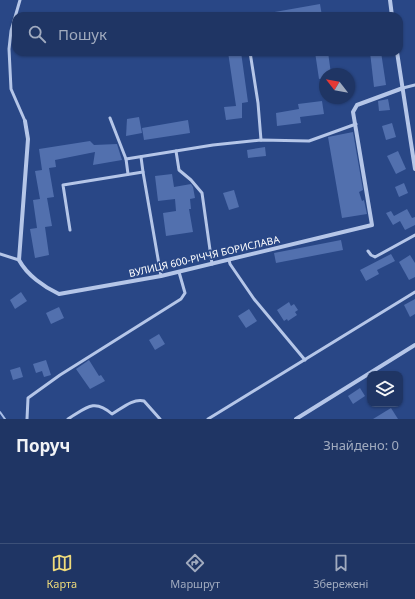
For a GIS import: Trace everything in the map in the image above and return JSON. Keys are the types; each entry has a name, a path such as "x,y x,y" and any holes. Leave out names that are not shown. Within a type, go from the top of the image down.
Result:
{"street":[{"path":"390,0 392,12"},
{"path":"399,56 415,169"},
{"name":"ВУЛИЦЯ 600-РІЧЧЯ БОРИСЛАВА","path":"19,260 24,269 59,294 161,276 372,226 353,112 357,105 403,88"},
{"path":"19,260 28,139 25,121"},
{"path":"296,419 415,345"}],"lane":[{"path":"17,12 20,0"},
{"path":"12,28 9,49 11,88 25,121"},
{"path":"251,56 258,103 261,140"},
{"path":"403,88 415,84"},
{"path":"110,118 126,159 128,174"},
{"path":"126,159 261,140 309,141 356,124"},
{"path":"176,151 179,170 191,180 202,193 212,264"},
{"path":"141,158 161,276"},
{"path":"70,230 63,186 143,172"},
{"path":"368,251 375,257 415,235"},
{"path":"0,254 19,260"},
{"path":"229,260 230,264 254,299 305,360"},
{"path":"27,419 28,398 60,375 181,299 185,294 179,272"},
{"path":"208,419 415,292"},
{"path":"68,419 95,405 104,407 112,414 134,401 140,400 144,401 160,419"}],"building":[{"path":"320,4 321,12 275,12"},
{"path":"229,56 242,56 248,102 242,103 242,118 226,120 224,107 236,106"},
{"path":"316,56 329,56 330,68 319,68 319,79"},
{"path":"370,56 382,56 386,85 374,87"},
{"path":"388,99 390,110 379,111 378,101"},
{"path":"319,101 319,104 322,104 324,114 300,117 301,123 277,126 276,113 299,109 298,104"},
{"path":"139,117 142,133 126,136 127,119"},
{"path":"188,120 190,133 144,140 142,128"},
{"path":"392,123 396,137 386,140 382,126"},
{"path":"353,132 363,190 359,192 362,201 364,200 367,214 342,218 328,137"},
{"path":"90,141 94,145 117,144 122,160 93,165 95,152 55,160 56,167 49,168 54,197 47,198 52,226 45,227 49,255 35,258 30,229 37,228 33,200 40,199 35,171 42,170 39,149"},
{"path":"265,147 266,156 248,158 247,150"},
{"path":"398,151 406,169 396,174 387,156"},
{"path":"172,174 174,187 191,184 193,187 195,198 190,199 191,209 189,209 193,232 166,236 163,213 176,211 175,199 158,201 155,176"},
{"path":"404,183 408,193 399,197 395,187"},
{"path":"234,190 239,207 229,210 223,193"},
{"path":"407,209 412,218 415,217 415,225 405,230 400,221 393,225 386,213 391,211 394,216"},
{"path":"341,240 343,250 276,263 274,253"},
{"path":"391,254 395,261 377,270 379,274 366,281 360,270"},
{"path":"410,255 415,263 415,277 409,280 399,262"},
{"path":"21,292 27,301 15,309 10,300"},
{"path":"415,299 415,314 410,317 404,305"},
{"path":"289,302 291,306 294,304 298,310 295,312 297,315 288,321 287,319 284,321 277,310"},
{"path":"59,307 64,318 51,324 46,313"},
{"path":"249,309 257,321 246,328 238,316"},
{"path":"159,334 165,344 155,350 149,340"},
{"path":"46,360 51,375 44,377 42,371 36,373 33,364"},
{"path":"89,360 99,376 101,375 105,381 90,389 76,369"},
{"path":"20,367 23,377 13,380 10,370"},
{"path":"360,388 365,396 353,404 348,396"},
{"path":"391,408 398,419 373,419"}],"waterway":[{"path":"0,412 5,419"}]}
